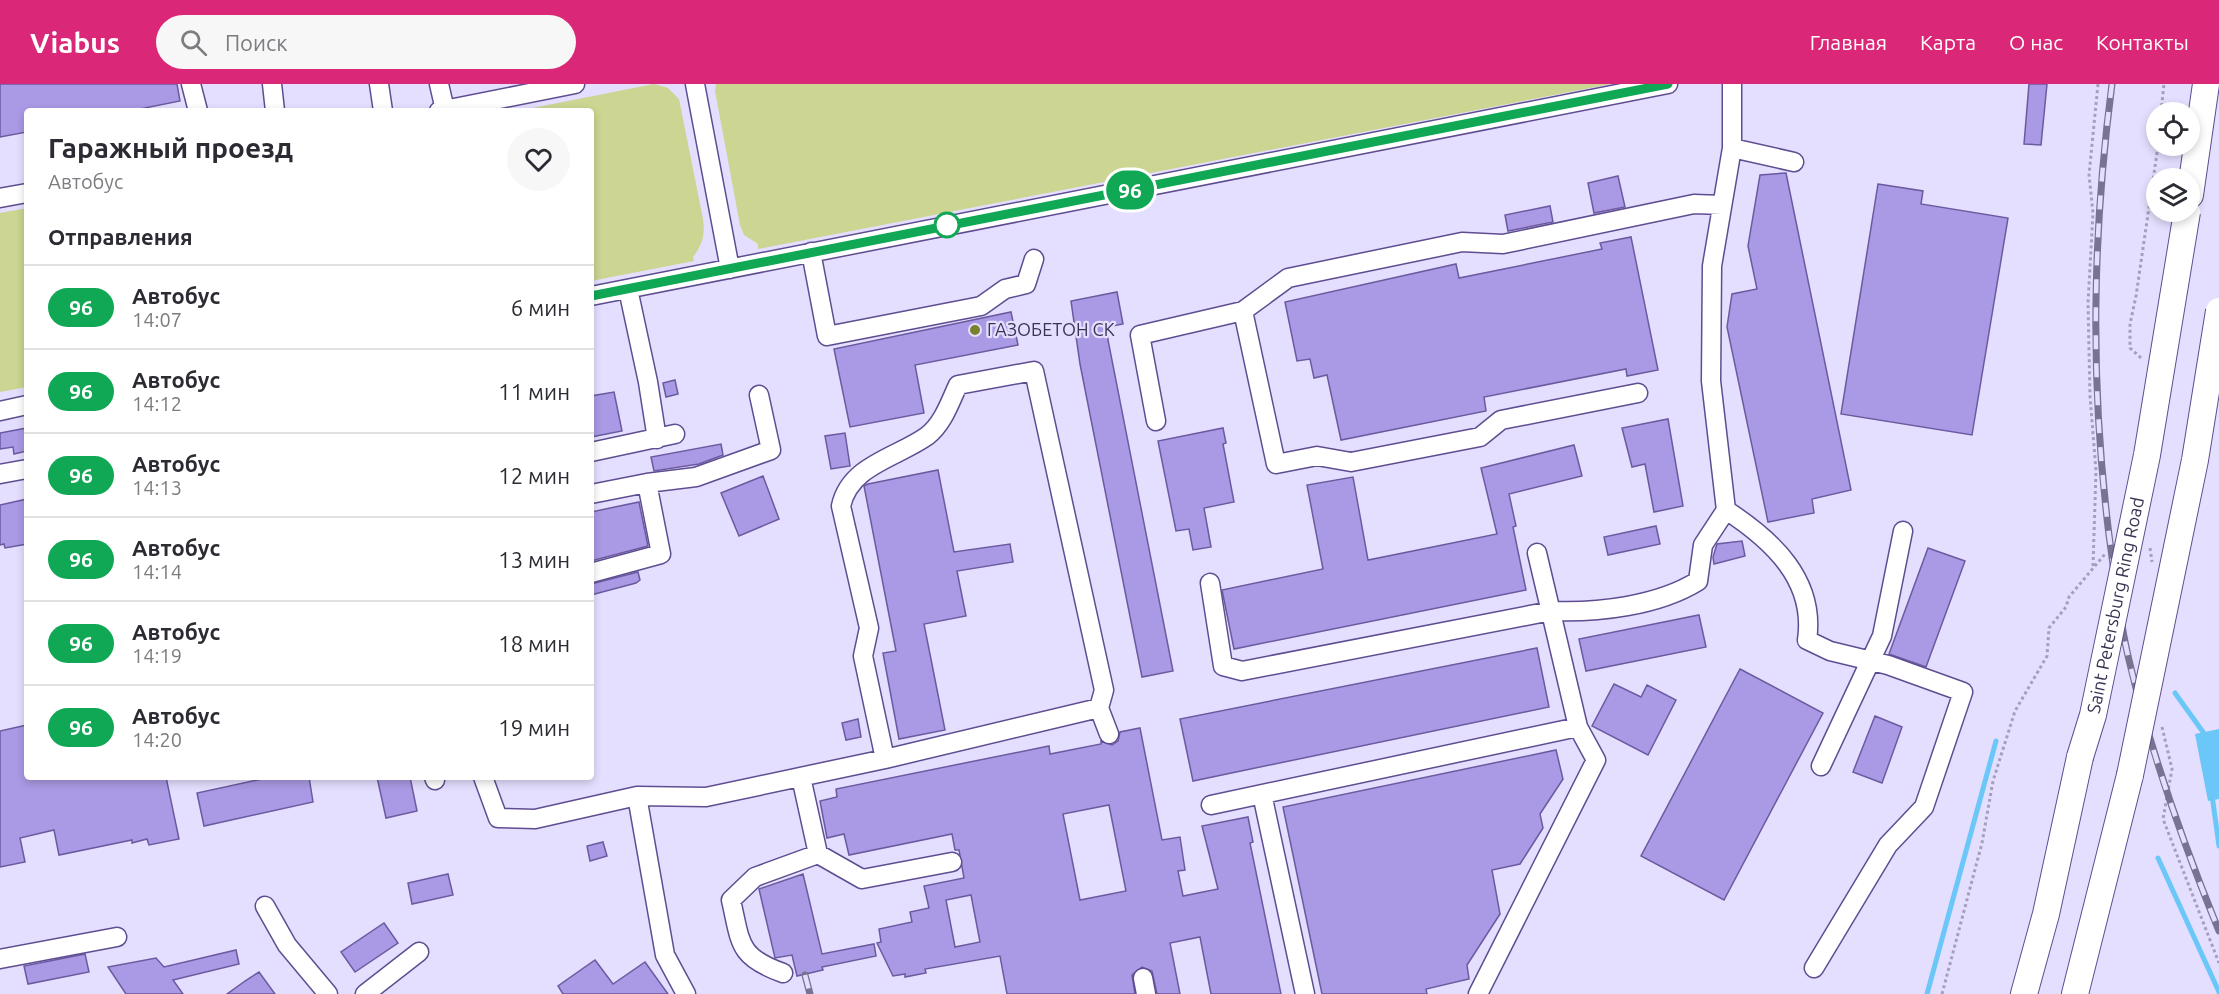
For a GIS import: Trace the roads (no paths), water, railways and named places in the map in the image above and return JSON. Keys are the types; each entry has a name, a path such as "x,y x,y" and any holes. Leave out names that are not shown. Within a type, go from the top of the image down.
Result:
{"highway":[{"path":"2194,168 2206,84"},
{"name":"Saint Petersburg Ring Road","path":"2024,994 2046,914 2080,757 2095,704 2147,454 2185,222"},
{"path":"2075,994 2132,763 2195,460 2219,311"}],"street":[{"path":"191,84 197,108"},
{"path":"272,84 275,108"},
{"path":"379,84 383,108"},
{"path":"439,84 442,108"},
{"path":"452,108 575,84"},
{"path":"695,84 730,269"},
{"path":"594,295 1668,84"},
{"path":"1210,583 1223,666 1242,671 1551,611 1588,613 1678,594 1698,581 1703,545 1726,510 1711,381 1712,266 1732,148 1732,84"},
{"path":"1732,148 1794,162"},
{"path":"0,198 24,194"},
{"path":"1156,421 1140,335 1243,311 1288,278 1462,242 1503,244 1694,204 1722,205"},
{"path":"812,252 827,336 981,306 1005,289 1026,284 1034,259"},
{"path":"628,289 648,382 657,439"},
{"path":"1243,311 1276,464 1317,456 1352,462 1480,437 1501,420 1638,393"},
{"path":"885,759 863,656 869,628 841,506 844,490 857,476 929,435 945,414 958,385 1034,370 1104,690 1099,708 1109,734"},
{"path":"594,493 646,483 696,477 771,450 759,395"},
{"path":"0,411 24,406"},
{"path":"594,451 675,434"},
{"path":"0,474 24,470"},
{"path":"594,572 662,554 646,483"},
{"path":"1726,510 1784,555 1797,579 1810,621 1807,639 1830,651 1871,660 1963,692 1924,807 1888,845 1814,968"},
{"path":"1821,766 1882,636 1903,531"},
{"path":"1478,994 1596,760 1578,727 1537,553"},
{"path":"484,780 498,818 535,819 637,796 706,797 885,759 1099,708"},
{"path":"1210,805 1578,727"},
{"path":"801,777 818,854 862,879 952,861"},
{"path":"1263,794 1305,994"},
{"path":"637,796 665,955 686,994"},
{"path":"783,973 758,964 742,947 731,900 755,877 818,854"},
{"path":"266,906 287,945 328,994"},
{"path":"0,959 117,938"},
{"path":"365,994 419,952"}],"water":[{"path":"2219,729 2219,799 2208,801 2195,734"}],"waterway":[{"path":"2175,693 2203,732 2204,738"},
{"path":"1927,994 1996,741"},
{"path":"2212,795 2219,846"},
{"path":"2158,858 2219,992"}],"railway":[{"path":"2112,84 2100,198 2096,310 2099,422 2109,535 2122,629 2147,729 2193,865 2219,931"},
{"path":"805,975 810,994"}],"place":[{"name":"ГАЗОБЕТОН СК","path":"975,330"}]}
